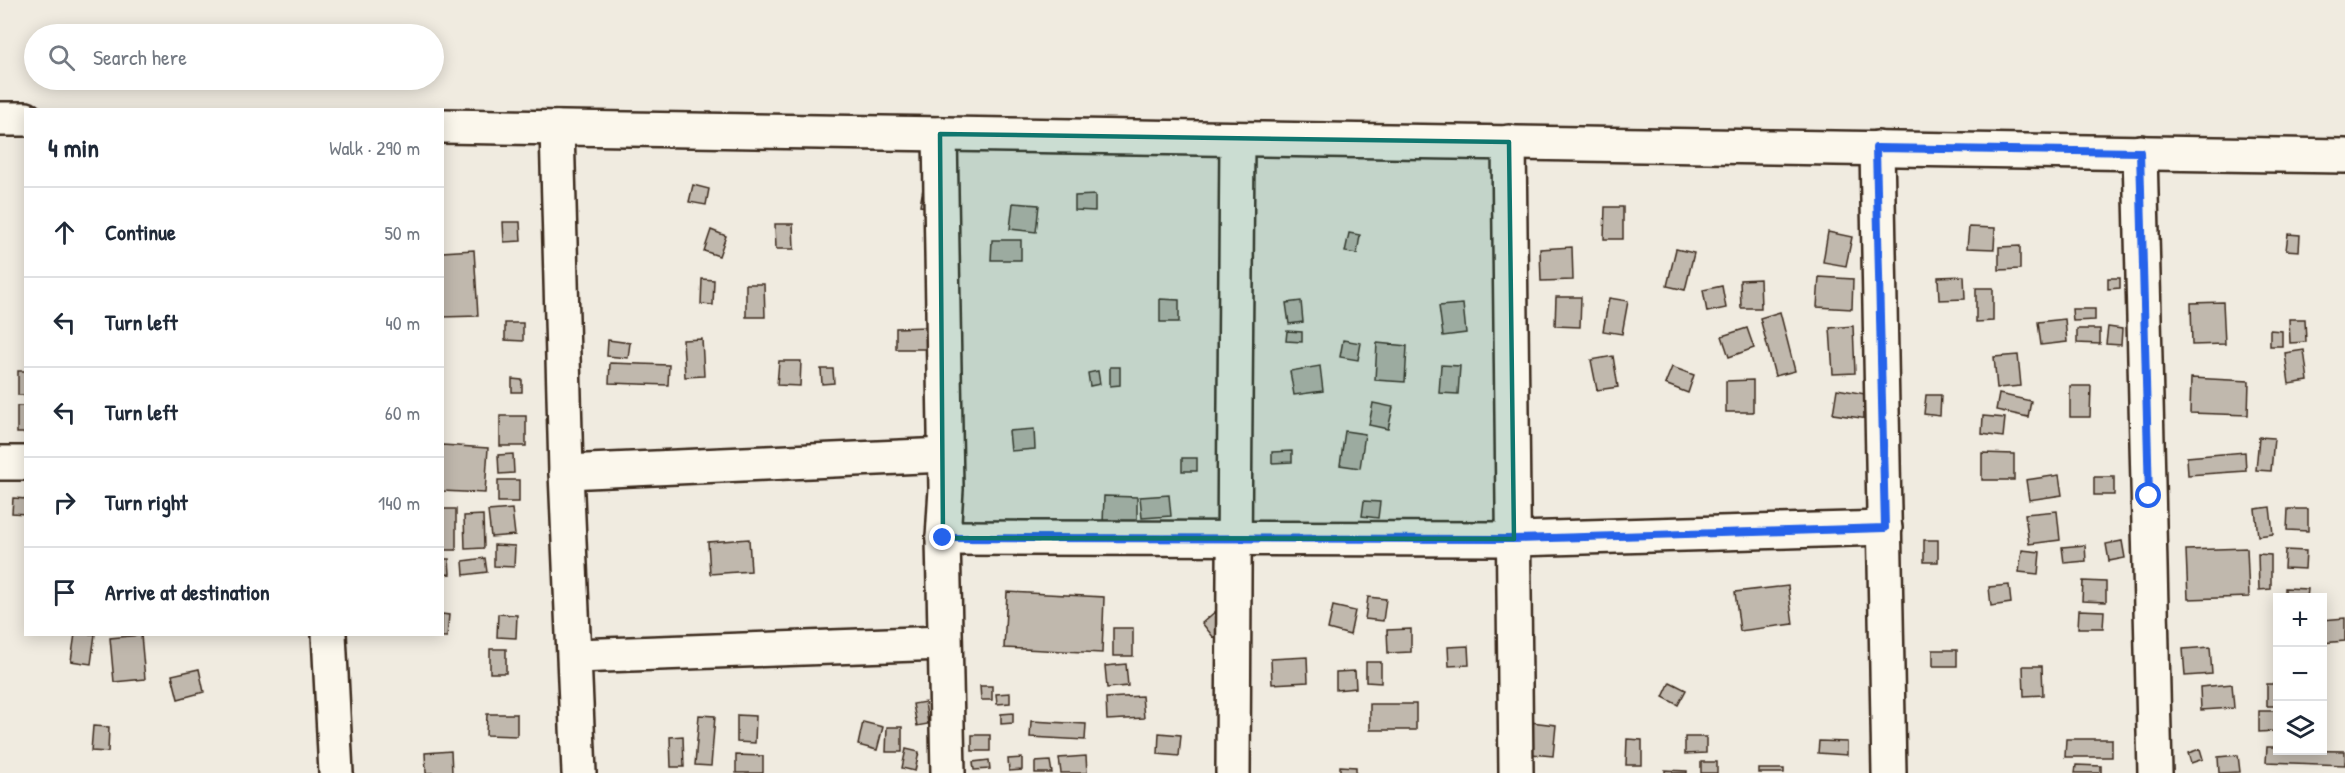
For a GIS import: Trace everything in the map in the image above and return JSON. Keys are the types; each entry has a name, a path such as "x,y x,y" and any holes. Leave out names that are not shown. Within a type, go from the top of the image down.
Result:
{"street":[{"path":"0,119 24,119"},
{"path":"444,126 2345,156"},
{"path":"557,128 566,472 579,773"},
{"path":"940,134 945,455 944,643 948,773"},
{"path":"1233,773 1237,139"},
{"path":"1509,142 1516,773"},
{"path":"1876,148 1889,773"},
{"path":"2140,152 2156,773"},
{"path":"566,472 945,455"},
{"path":"0,463 24,463"},
{"path":"943,538 1514,539 1885,528"},
{"path":"329,636 336,773"},
{"path":"575,656 944,643"}],"highlighted area":[{"path":"940,134 1509,142 1514,539 943,538"}],"building":[{"path":"693,185 709,189 706,205 689,202"},
{"path":"923,188 936,190 934,208 920,206"},
{"path":"1095,195 1095,211 1075,210 1075,196"},
{"path":"1013,203 1039,205 1036,232 1010,229"},
{"path":"1605,207 1623,207 1623,239 1604,239"},
{"path":"503,222 520,222 521,241 504,242"},
{"path":"775,224 793,224 794,249 776,249"},
{"path":"1969,227 1995,228 1994,249 1967,248"},
{"path":"711,230 726,236 719,256 704,251"},
{"path":"1828,232 1852,237 1846,266 1823,262"},
{"path":"1349,233 1360,235 1357,254 1345,252"},
{"path":"2288,234 2300,235 2299,251 2286,250"},
{"path":"992,240 1021,240 1021,260 991,260"},
{"path":"2020,246 2020,269 1999,270 1999,247"},
{"path":"1572,247 1573,280 1541,281 1540,249"},
{"path":"1676,249 1694,253 1685,290 1667,286"},
{"path":"474,250 478,316 444,317 444,252"},
{"path":"1964,276 1965,299 1939,300 1938,277"},
{"path":"1819,277 1853,279 1852,309 1817,307"},
{"path":"2108,278 2120,278 2120,288 2108,289"},
{"path":"702,279 714,280 713,305 701,304"},
{"path":"1760,279 1761,308 1741,308 1740,280"},
{"path":"746,284 764,284 765,317 746,317"},
{"path":"1722,286 1726,308 1707,312 1703,290"},
{"path":"1976,288 1993,288 1993,321 1976,322"},
{"path":"1556,297 1581,297 1580,327 1555,326"},
{"path":"1609,298 1628,301 1622,334 1603,331"},
{"path":"1160,299 1179,300 1179,322 1160,322"},
{"path":"1301,301 1303,322 1289,324 1286,303"},
{"path":"2223,302 2225,344 2192,345 2191,303"},
{"path":"1463,304 1466,333 1443,336 1439,306"},
{"path":"2072,309 2095,309 2095,320 2073,321"},
{"path":"1780,312 1795,371 1775,376 1760,318"},
{"path":"2065,319 2067,342 2041,345 2038,322"},
{"path":"2289,319 2305,319 2306,342 2290,343"},
{"path":"505,323 523,323 523,341 505,340"},
{"path":"1853,326 1855,373 1833,374 1830,328"},
{"path":"928,327 928,349 896,349 896,328"},
{"path":"2108,327 2122,329 2121,345 2106,344"},
{"path":"1747,328 1754,348 1729,357 1722,336"},
{"path":"2077,329 2100,329 2100,344 2077,343"},
{"path":"2270,330 2282,331 2282,346 2270,346"},
{"path":"1287,331 1302,332 1302,342 1286,341"},
{"path":"702,339 704,376 685,377 683,340"},
{"path":"608,340 630,343 628,358 607,356"},
{"path":"1343,340 1361,343 1358,360 1340,357"},
{"path":"1377,343 1407,346 1405,382 1375,380"},
{"path":"2304,350 2308,381 2289,384 2285,353"},
{"path":"2018,355 2021,386 1997,388 1994,357"},
{"path":"1613,356 1618,387 1597,390 1591,360"},
{"path":"779,361 801,361 800,386 777,385"},
{"path":"610,363 669,365 668,385 609,383"},
{"path":"1441,365 1460,366 1458,394 1439,393"},
{"path":"1320,366 1323,391 1294,395 1290,371"},
{"path":"1110,367 1120,367 1120,385 1110,386"},
{"path":"1672,367 1694,375 1688,393 1665,384"},
{"path":"821,369 833,369 834,383 822,384"},
{"path":"18,371 24,371 24,395 18,395"},
{"path":"1098,371 1100,384 1090,386 1088,373"},
{"path":"2191,378 2249,381 2248,415 2190,413"},
{"path":"512,379 522,380 522,392 512,392"},
{"path":"1753,380 1753,412 1726,412 1726,381"},
{"path":"2070,386 2091,386 2090,417 2070,417"},
{"path":"1837,389 1871,395 1868,419 1833,414"},
{"path":"1999,394 2031,401 2028,417 1996,410"},
{"path":"1926,395 1941,395 1940,416 1924,414"},
{"path":"1373,403 1393,407 1388,429 1369,425"},
{"path":"17,406 24,406 24,433 17,433"},
{"path":"500,416 526,416 526,446 500,446"},
{"path":"1983,416 2005,418 2003,437 1982,434"},
{"path":"1034,429 1035,449 1011,451 1009,431"},
{"path":"1345,431 1365,434 1360,468 1340,465"},
{"path":"2259,437 2274,438 2271,471 2256,470"},
{"path":"444,445 488,448 485,493 444,491"},
{"path":"1292,451 1292,462 1272,463 1272,452"},
{"path":"2245,452 2246,471 2188,475 2187,457"},
{"path":"1982,453 2014,454 2014,480 1982,480"},
{"path":"513,454 514,473 499,474 498,455"},
{"path":"1182,458 1197,458 1197,471 1182,471"},
{"path":"2059,475 2062,495 2029,500 2026,480"},
{"path":"2094,477 2114,477 2114,495 2094,495"},
{"path":"498,480 519,480 519,502 498,502"},
{"path":"1169,495 1171,516 1142,518 1140,497"},
{"path":"1104,496 1137,497 1137,524 1103,524"},
{"path":"13,498 24,499 24,514 12,513"},
{"path":"1364,501 1380,502 1378,518 1362,516"},
{"path":"2270,507 2273,534 2258,536 2255,509"},
{"path":"444,509 456,509 456,550 444,550"},
{"path":"512,509 515,535 491,537 488,511"},
{"path":"2288,509 2308,509 2308,531 2287,530"},
{"path":"2057,511 2060,540 2029,544 2025,514"},
{"path":"483,515 484,548 465,549 464,516"},
{"path":"749,539 751,571 710,574 708,542"},
{"path":"1924,540 1938,540 1938,562 1924,562"},
{"path":"2122,541 2125,558 2109,561 2106,544"},
{"path":"494,545 515,546 514,567 494,566"},
{"path":"2085,545 2086,561 2064,563 2062,547"},
{"path":"2247,548 2249,597 2188,599 2186,550"},
{"path":"2022,550 2040,552 2038,574 2019,572"},
{"path":"2285,550 2306,551 2305,569 2284,568"},
{"path":"2258,554 2271,555 2271,589 2259,590"},
{"path":"485,558 487,572 464,575 463,561"},
{"path":"444,559 449,559 450,574 444,575"},
{"path":"2083,581 2106,582 2106,602 2082,601"},
{"path":"2009,585 2011,603 1991,606 1989,587"},
{"path":"1788,586 1793,624 1740,631 1735,592"},
{"path":"2285,588 2308,589 2308,593 2285,593"},
{"path":"1007,592 1104,597 1102,653 1004,648"},
{"path":"1368,597 1386,599 1383,621 1365,619"},
{"path":"1333,606 1355,611 1350,635 1328,629"},
{"path":"1217,610 1229,624 1214,638 1202,623"},
{"path":"2079,610 2104,611 2103,628 2078,628"},
{"path":"444,614 449,615 447,637 424,636 444,636"},
{"path":"498,614 517,615 516,638 497,637"},
{"path":"2345,618 2345,641 2327,643 2327,620"},
{"path":"1113,628 1133,628 1133,656 1113,656"},
{"path":"1411,629 1411,652 1388,653 1387,630"},
{"path":"75,636 95,636 91,664 71,661"},
{"path":"141,636 145,679 114,682 110,638"},
{"path":"1468,646 1469,665 1449,666 1448,647"},
{"path":"2210,647 2212,674 2185,676 2183,649"},
{"path":"490,649 506,649 506,673 490,673"},
{"path":"1933,650 1957,650 1957,666 1933,666"},
{"path":"1307,657 1308,682 1272,684 1271,659"},
{"path":"1366,662 1381,662 1381,683 1366,682"},
{"path":"1126,664 1128,686 1107,688 1105,666"},
{"path":"2023,666 2042,666 2043,695 2024,696"},
{"path":"199,669 204,692 178,699 172,675"},
{"path":"1355,671 1356,688 1336,690 1336,672"},
{"path":"1670,682 1686,690 1678,705 1663,697"},
{"path":"2232,684 2234,708 2201,710 2200,687"},
{"path":"2267,684 2273,684 2273,706 2267,706"},
{"path":"980,686 992,686 992,700 981,700"},
{"path":"1010,693 1010,703 997,704 996,694"},
{"path":"1142,696 1144,718 1107,720 1106,698"},
{"path":"925,702 928,724 917,726 913,704"},
{"path":"1370,704 1416,704 1416,730 1370,730"},
{"path":"2259,711 2273,711 2273,731 2259,732"},
{"path":"1013,713 1013,723 1001,724 1001,714"},
{"path":"487,714 517,714 517,736 486,735"},
{"path":"699,715 715,716 711,766 695,765"},
{"path":"737,715 756,716 755,743 737,742"},
{"path":"1031,721 1086,724 1085,740 1030,737"},
{"path":"1522,721 1556,725 1553,756 1520,753"},
{"path":"863,722 883,727 877,750 858,745"},
{"path":"93,726 109,727 108,752 91,751"},
{"path":"887,727 902,727 902,752 886,752"},
{"path":"1159,733 1181,735 1179,756 1158,754"},
{"path":"972,735 990,735 990,751 972,751"},
{"path":"683,736 684,767 671,767 670,737"},
{"path":"1685,737 1706,737 1706,753 1685,754"},
{"path":"1627,739 1642,740 1642,765 1626,765"},
{"path":"2066,739 2112,739 2112,757 2065,757"},
{"path":"1819,741 1847,742 1847,755 1818,753"},
{"path":"2267,747 2273,747 2273,755 2327,755 2327,751 2345,751 2345,765 2266,762"},
{"path":"906,749 919,752 915,771 902,768"},
{"path":"2200,749 2203,759 2191,763 2188,753"},
{"path":"451,751 452,773 426,773 425,753"},
{"path":"736,755 763,756 763,773 736,773"},
{"path":"2238,755 2240,772 2219,773 2218,757"},
{"path":"1086,756 1087,773 1061,773 1059,758"},
{"path":"1022,758 1022,770 1009,771 1008,759"},
{"path":"989,760 990,769 974,770 973,762"},
{"path":"1050,761 1052,773 1035,773 1035,762"},
{"path":"1701,762 1717,762 1717,773 1701,773"},
{"path":"2076,765 2101,766 2101,773 2075,773"},
{"path":"1340,766 1356,767 1356,773 1340,773"},
{"path":"1759,769 1784,769 1784,773 1759,773"},
{"path":"1665,770 1687,771 1687,773 1665,773"}],"route":[{"path":"943,538 1514,539 1885,528 1876,148 2140,152 2149,496"}]}
